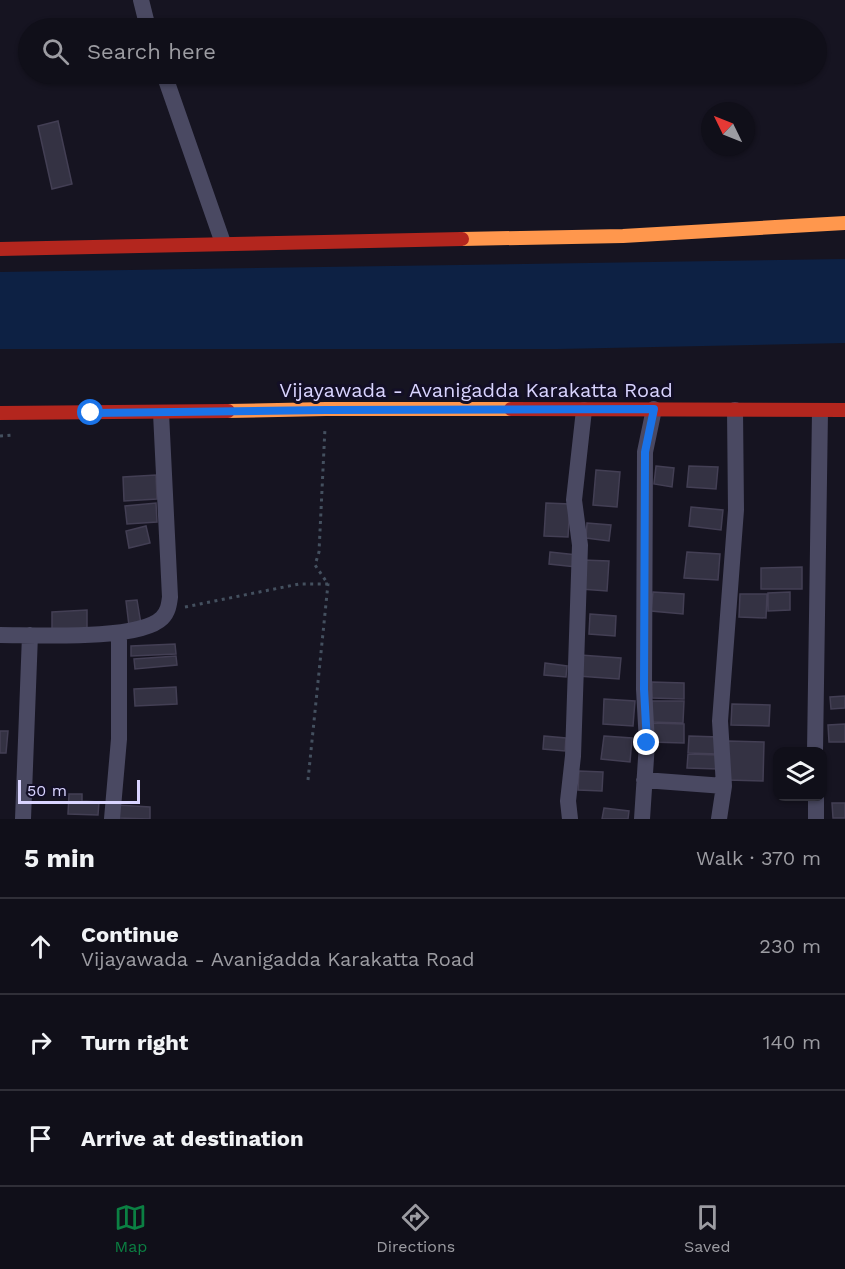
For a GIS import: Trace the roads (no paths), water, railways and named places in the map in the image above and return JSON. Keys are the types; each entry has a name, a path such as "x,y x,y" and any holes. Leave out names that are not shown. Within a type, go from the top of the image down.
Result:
{"main road":[{"path":"0,249 623,236 845,223"},
{"name":"Vijayawada - Avanigadda Karakatta Road","path":"0,413 326,410 845,410"}],"street":[{"path":"141,0 146,18"},
{"path":"167,84 223,243"},
{"path":"642,819 647,743 644,689 645,452 654,409"},
{"path":"570,819 568,801 573,756 580,545 574,500 584,410"},
{"path":"719,819 724,786 720,722 736,510 735,410"},
{"path":"815,747 820,411"},
{"path":"0,635 119,633 148,627 161,619 168,609 170,597 161,413"},
{"path":"112,819 119,739 119,633"},
{"path":"23,819 30,635"},
{"path":"644,780 724,786"},
{"path":"816,801 816,819"}],"water":[{"path":"845,259 845,343 558,349 0,349 0,272"}]}
